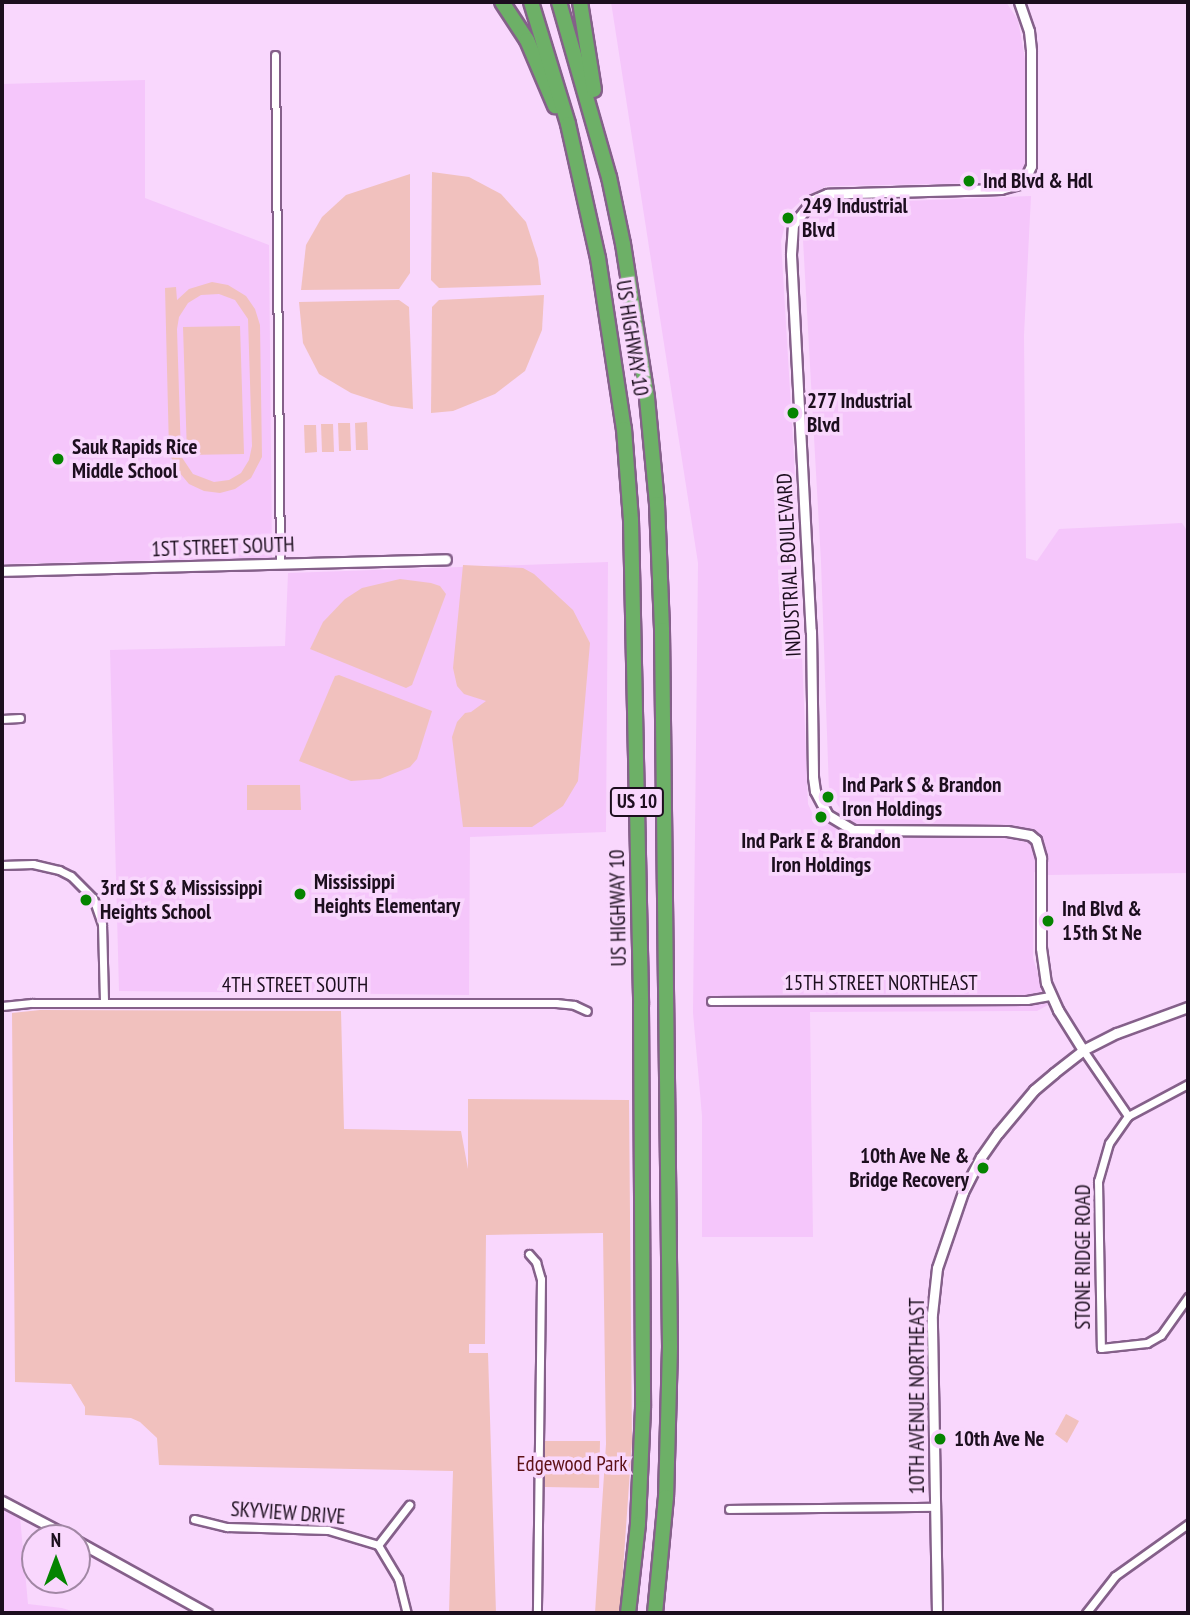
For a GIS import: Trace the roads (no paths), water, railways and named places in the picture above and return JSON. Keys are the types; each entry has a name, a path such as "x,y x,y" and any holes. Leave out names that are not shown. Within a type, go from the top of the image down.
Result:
{"highway":[{"path":"502,2 527,40 554,104 568,124"},
{"name":"US HIGHWAY 10","path":"531,2 568,124 595,246 624,429 633,561 641,1005 643,1408 638,1524 628,1613"},
{"name":"US HIGHWAY 10","path":"559,2 609,177 632,293 651,432 662,606 669,1401 665,1508 655,1613"},
{"path":"580,2 609,177"}],"street":[{"name":"INDUSTRIAL BOULEVARD","path":"1018,2 1029,31 1031,51 1031,166 1023,183 1001,189 827,194 813,200 801,211 793,225 791,255 807,543 815,791 828,815 853,830 1007,831 1030,835 1036,840 1041,858 1042,964 1050,996 1128,1116"},
{"path":"275,55 281,563"},
{"name":"1ST STREET SOUTH","path":"2,571 446,559"},
{"path":"2,719 20,718"},
{"path":"2,865 47,866 71,876 93,898 101,916 104,1002"},
{"name":"15TH STREET NORTHEAST","path":"711,1001 1027,1000 1050,996"},
{"name":"4TH STREET SOUTH","path":"2,1006 104,1002 556,1003 574,1005 587,1011"},
{"name":"10TH AVENUE NORTHEAST","path":"937,1613 932,1314 943,1244 962,1192 998,1133 1034,1090 1083,1050 1146,1020 1188,1007"},
{"name":"STONE RIDGE ROAD","path":"1188,1084 1128,1116 1109,1143 1098,1181 1101,1348 1147,1343 1161,1335 1188,1297"},
{"path":"529,1254 536,1262 541,1279 537,1613"},
{"path":"2,1501 46,1524"},
{"path":"407,1613 398,1578 378,1545 409,1505"},
{"path":"729,1509 934,1507"},
{"name":"SKYVIEW DRIVE","path":"194,1520 227,1527 328,1530 378,1545"},
{"path":"1086,1613 1115,1576 1188,1524"},
{"path":"91,1549 207,1613"}],"place":[{"name":"Ind Blvd & Hdl","path":"969,181"},
{"name":"249 Industrial Blvd","path":"788,218"},
{"name":"277 Industrial Blvd","path":"793,413"},
{"name":"Sauk Rapids Rice Middle School","path":"58,459"},
{"name":"Ind Park S & Brandon Iron Holdings","path":"828,797"},
{"name":"Ind Park E & Brandon Iron Holdings","path":"821,817"},
{"name":"Mississippi Heights Elementary","path":"300,894"},
{"name":"3rd St S & Mississippi Heights School","path":"86,900"},
{"name":"Ind Blvd & 15th St Ne","path":"1048,921"},
{"name":"10th Ave Ne & Bridge Recovery","path":"983,1168"},
{"name":"10th Ave Ne","path":"940,1439"}],"park label":[{"name":"Edgewood Park","path":"572,1464"}]}
